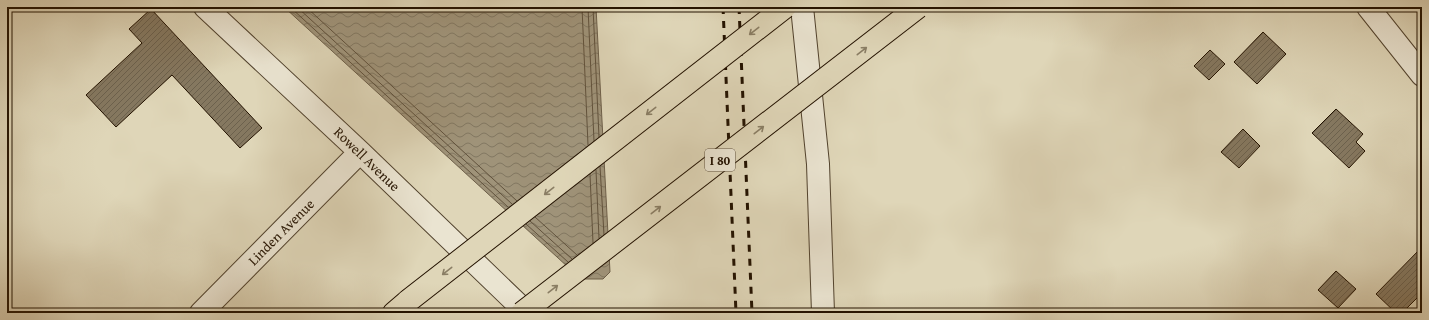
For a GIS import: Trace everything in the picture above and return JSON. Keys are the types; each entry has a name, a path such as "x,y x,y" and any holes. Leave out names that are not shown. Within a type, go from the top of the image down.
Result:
{"highway":[{"path":"401,307 785,7"},
{"name":"I 80","path":"522,313 918,7"}],"street":[{"name":"Rowell Avenue","path":"205,7 360,152 527,313"},
{"path":"802,7 818,164 823,313"},
{"path":"1368,7 1422,75"},
{"name":"Linden Avenue","path":"201,313 360,152"}],"water":[{"path":"284,7 596,7 610,272 603,279 581,279"}],"building":[{"path":"151,9 262,128 240,148 172,75 116,127 86,95 142,43 129,29"},
{"path":"1263,32 1286,54 1257,84 1234,62"},
{"path":"1210,50 1225,64 1209,80 1194,66"},
{"path":"1336,109 1363,134 1356,142 1365,151 1349,168 1312,133"},
{"path":"1243,129 1260,146 1239,168 1221,152"},
{"path":"1422,247 1422,293 1402,313 1396,313 1376,294"},
{"path":"1336,271 1356,289 1338,308 1318,290"}],"railway":[{"path":"723,7 736,313"},
{"path":"739,7 752,313"}]}
